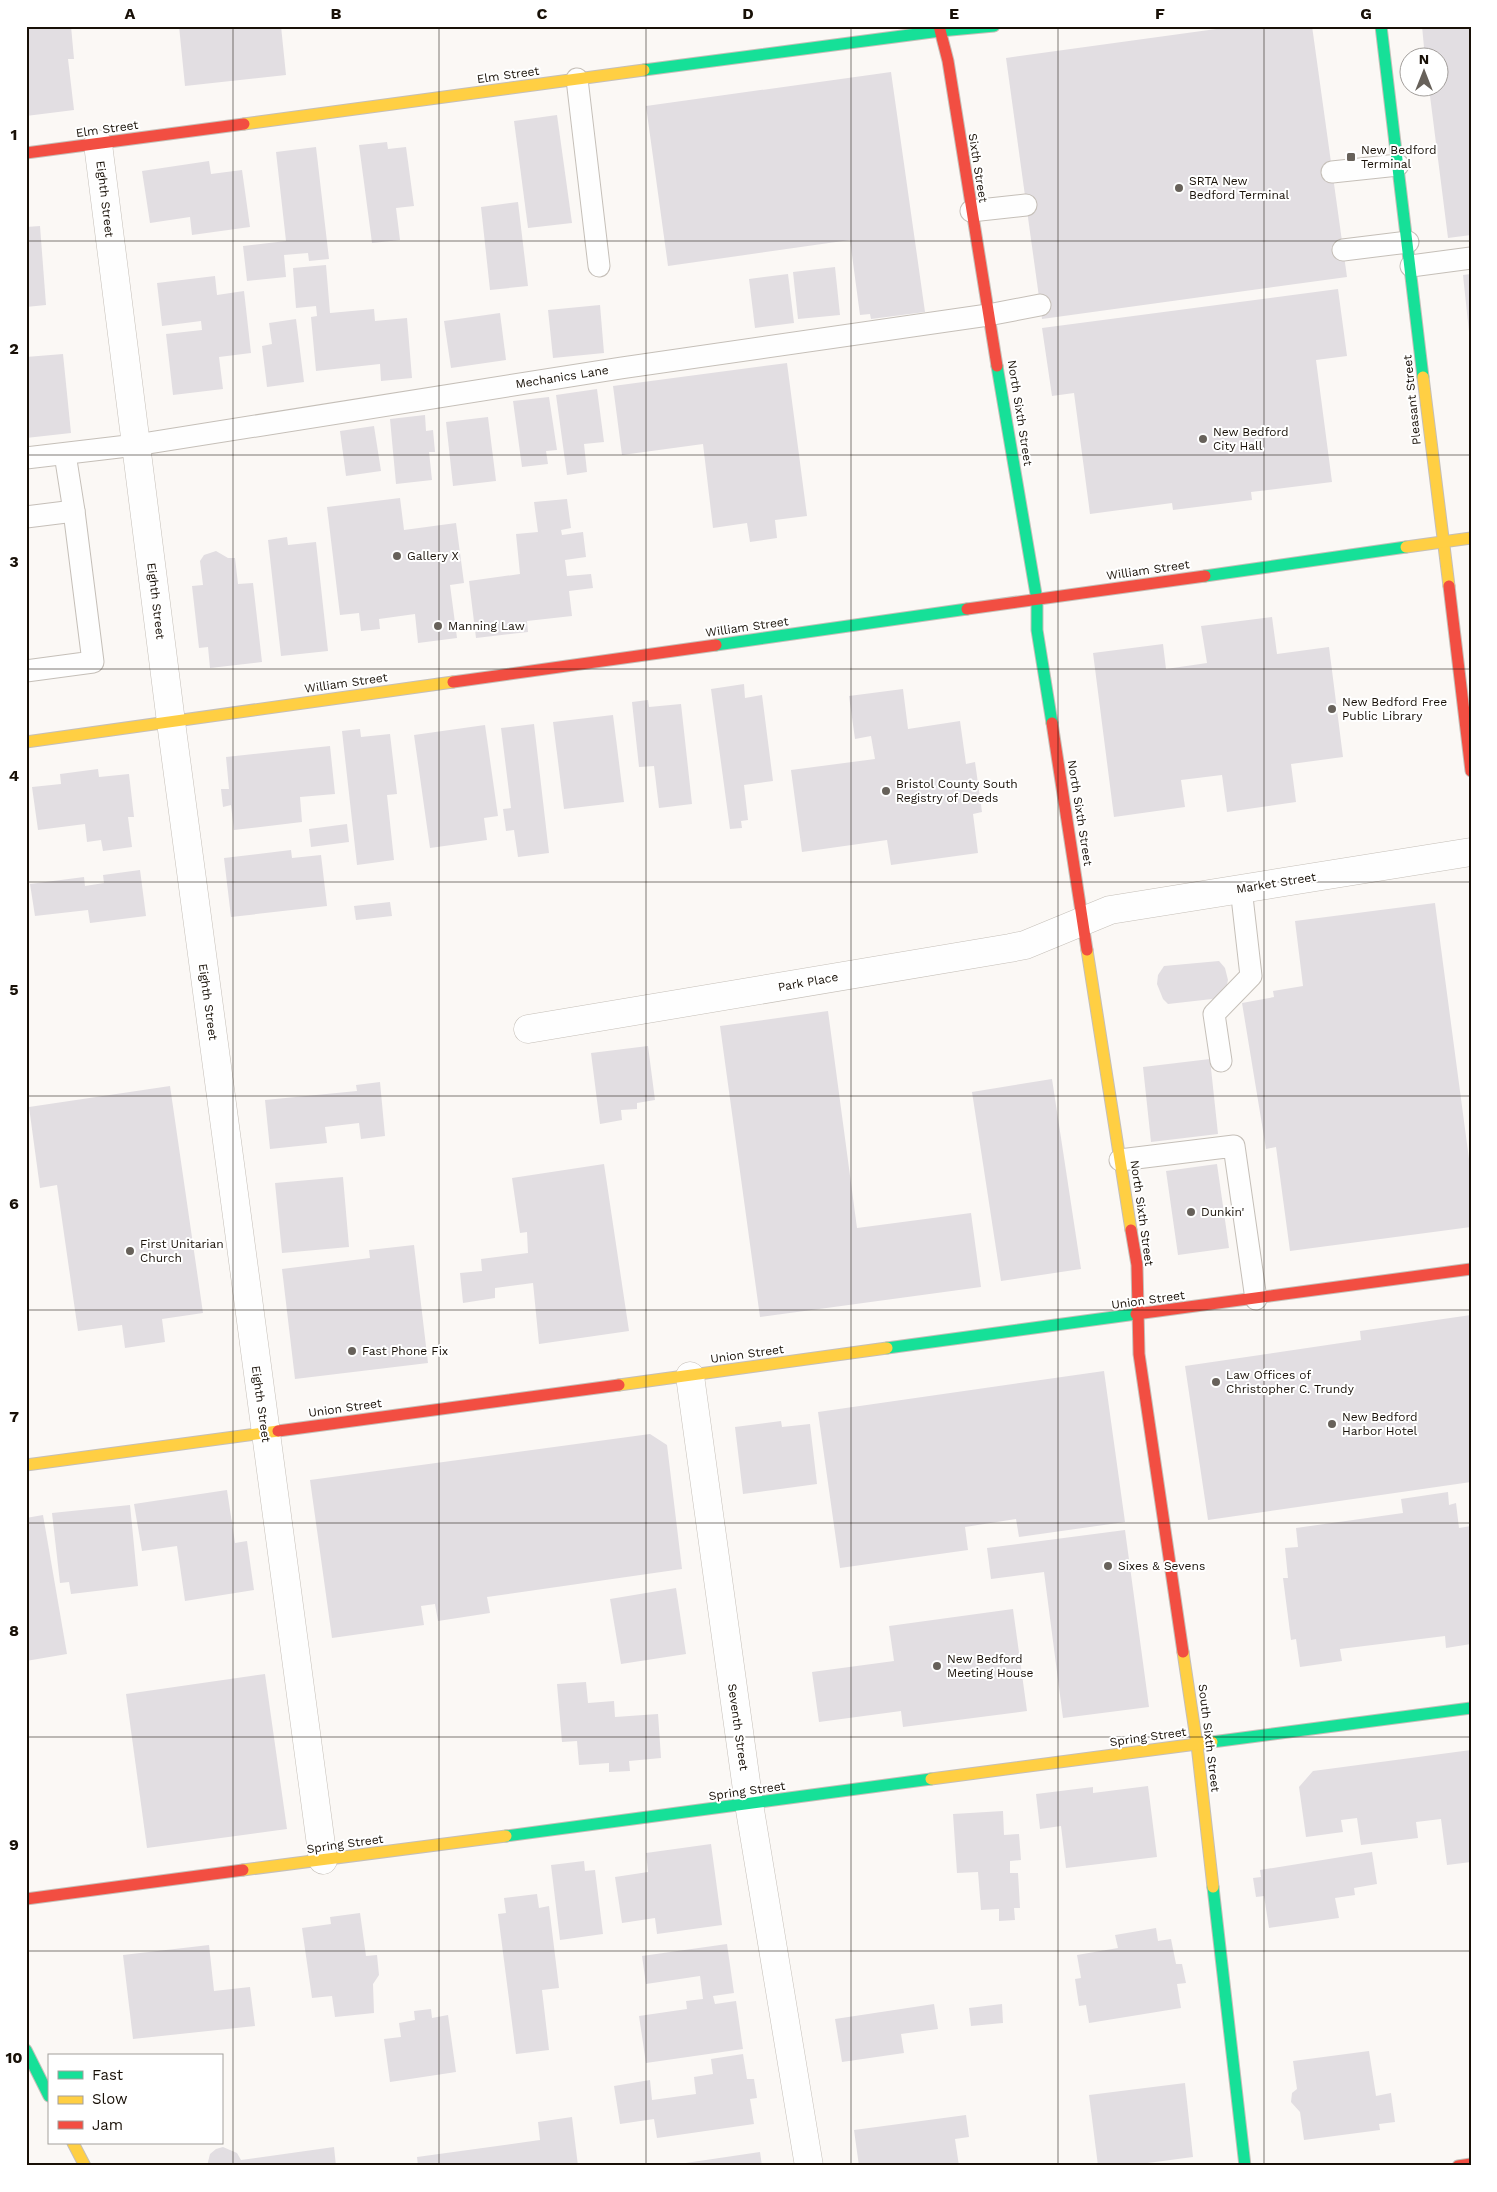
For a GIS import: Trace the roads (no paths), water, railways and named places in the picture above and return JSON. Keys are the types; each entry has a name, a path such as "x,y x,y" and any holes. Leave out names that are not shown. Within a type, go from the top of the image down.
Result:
{"street":[{"name":"Elm Street","path":"26,153 939,28 994,26"},
{"name":"Pleasant Street","path":"1381,26 1471,772"},
{"name":"Sixth Street","path":"939,28 948,61 988,315"},
{"name":"Eighth Street","path":"98,144 171,722 323,1860"},
{"name":"North Sixth Street","path":"988,315 1037,600 1037,630 1137,1265 1139,1316"},
{"name":"William Street","path":"26,742 1471,538"},
{"name":"Market Street","path":"1084,920 1110,910 1471,852"},
{"name":"Park Place","path":"528,1029 1010,948 1024,945 1084,920"},
{"name":"Union Street","path":"26,1465 1139,1316 1471,1269"},
{"name":"South Sixth Street","path":"1139,1316 1139,1354 1197,1745 1245,2166"},
{"name":"Seventh Street","path":"690,1376 749,1804 809,2166"},
{"name":"Spring Street","path":"26,1900 1471,1708"},
{"path":"29,2063 48,2094"},
{"path":"74,2144 86,2166"},
{"path":"1458,2166 1471,2164"}],"lane":[{"path":"577,79 599,266"},
{"path":"1332,172 1398,165"},
{"path":"971,211 1026,205"},
{"path":"1343,250 1408,242"},
{"path":"1411,266 1471,258"},
{"name":"Mechanics Lane","path":"26,458 136,446 621,368 988,315 1040,305"},
{"path":"26,671 93,662 65,454"},
{"path":"26,517 74,511"},
{"path":"1221,1061 1214,1014 1251,976 1241,888"},
{"path":"1120,1160 1234,1146 1256,1299"}],"place":[{"name":"New Bedford Terminal","path":"1351,157"},
{"name":"SRTA New Bedford Terminal","path":"1179,188"},
{"name":"New Bedford City Hall","path":"1203,439"},
{"name":"Gallery X","path":"397,556"},
{"name":"Manning Law","path":"438,626"},
{"name":"New Bedford Free Public Library","path":"1332,709"},
{"name":"Bristol County South Registry of Deeds","path":"886,791"},
{"name":"Dunkin'","path":"1191,1212"},
{"name":"First Unitarian Church","path":"130,1251"},
{"name":"Fast Phone Fix","path":"352,1351"},
{"name":"Law Offices of Christopher C. Trundy","path":"1216,1382"},
{"name":"New Bedford Harbor Hotel","path":"1332,1424"},
{"name":"Sixes & Sevens","path":"1108,1566"},
{"name":"New Bedford Meeting House","path":"937,1666"}]}
